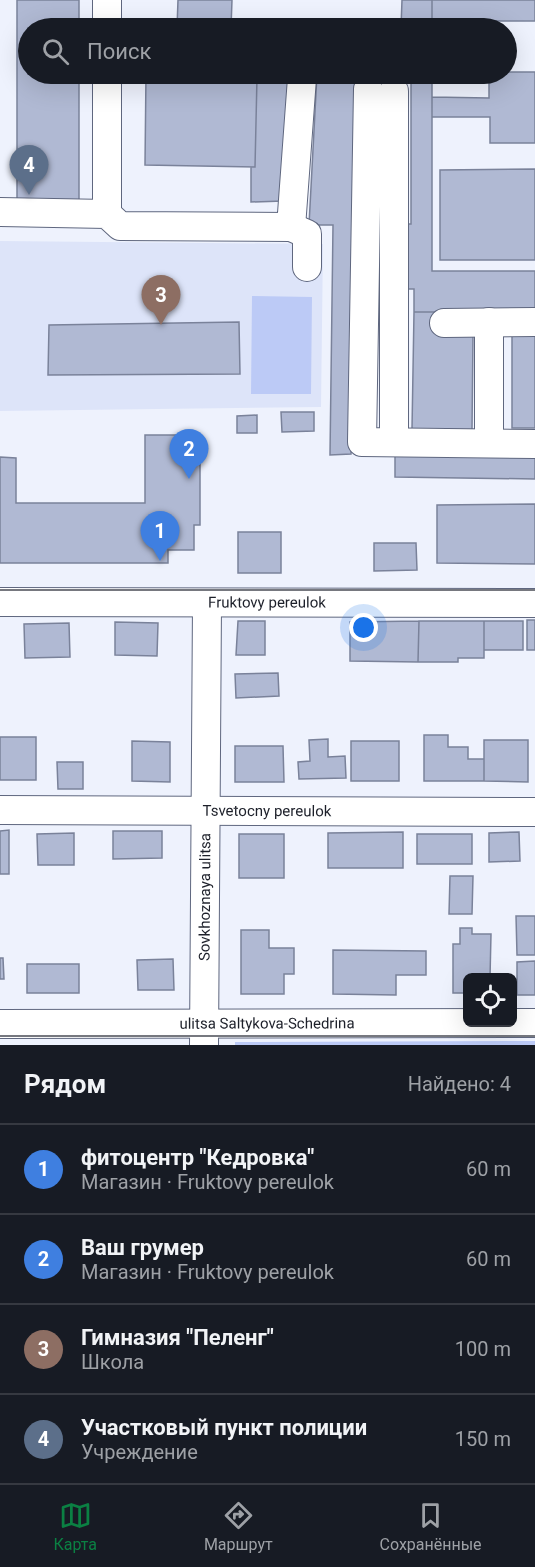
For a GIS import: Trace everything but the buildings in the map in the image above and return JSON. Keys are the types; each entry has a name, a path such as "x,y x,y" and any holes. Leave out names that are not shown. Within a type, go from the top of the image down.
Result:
{"street":[{"path":"107,0 107,18"},
{"path":"106,214 107,84"},
{"path":"291,227 302,84"},
{"path":"381,90 394,441 535,444"},
{"path":"0,212 106,214 120,226 291,227 307,234 306,267"},
{"path":"489,322 489,443"},
{"path":"444,323 535,322"},
{"name":"Fruktovy pereulok","path":"0,602 535,603"},
{"name":"Sovkhoznaya ulitsa","path":"204,1034 207,603"},
{"name":"Tsvetocny pereulok","path":"0,810 535,812"},
{"name":"ulitsa Saltykova-Schedrina","path":"0,1024 204,1034 535,1023"}],"shaded area":[{"path":"0,241 323,244 321,407 0,411"},
{"path":"252,296 312,297 311,394 251,394"},
{"path":"535,1041 535,1045 235,1045 235,1042"}],"tram line":[{"path":"0,590 535,590"},
{"path":"0,1036 535,1036"}],"place":[{"name":"Участковый пункт полиции","path":"29,195"},
{"name":"Гимназия \"Пеленг\"","path":"161,325"},
{"name":"Ваш грумер","path":"189,479"},
{"name":"фитоцентр \"Кедровка\"","path":"160,561"}]}
